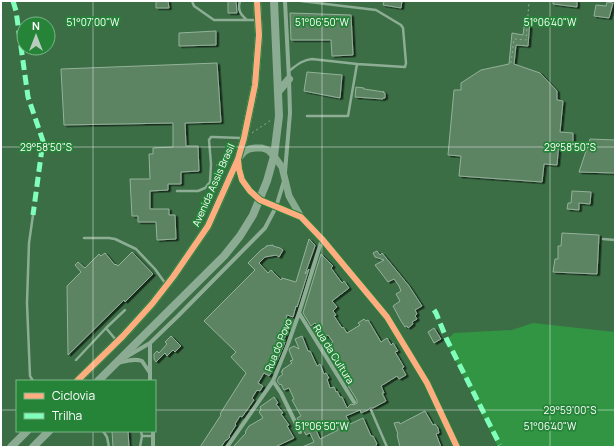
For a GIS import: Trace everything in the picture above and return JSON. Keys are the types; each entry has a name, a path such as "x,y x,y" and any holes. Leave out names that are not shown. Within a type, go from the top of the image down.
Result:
{"main road":[{"name":"Avenida Assis Brasil","path":"78,380 118,341 152,304 208,226 238,158 244,138 255,84 259,35 258,1"},
{"path":"102,379 116,363 224,256 244,230 260,200 274,156 278,116 274,1"},
{"path":"278,92 289,75"},
{"path":"301,217 260,200 250,191 242,180 239,169 238,158 244,152 255,148 268,150 282,167 289,196 301,217 322,238 387,317 427,383 457,447"},
{"path":"11,447 26,432"},
{"path":"33,447 48,432"}],"street":[{"path":"116,363 150,343 182,312 264,228 276,207 284,180 290,112 285,1"},
{"name":"Rua do Povo","path":"227,447 273,380 299,313 322,238"},
{"name":"Rua da Cultura","path":"299,313 354,402"},
{"path":"150,343 150,380"},
{"path":"116,363 136,359 140,360 150,373"},
{"path":"273,380 300,432"},
{"path":"153,433 153,447"}],"lane":[{"path":"192,1 194,6 214,20 258,20"},
{"path":"240,1 239,4 241,15 247,20"},
{"path":"289,75 300,62 312,59 404,67 406,64 403,28 376,10 301,1"},
{"path":"307,116 348,116 357,64"},
{"path":"177,191 198,191 205,188 210,182 212,164 209,140 211,137 244,138"},
{"path":"32,380 30,376 27,303 29,243 33,215"},
{"path":"84,238 115,239 136,249 155,269 167,285"},
{"path":"603,239 615,240"},
{"path":"76,360 125,310"},
{"path":"106,328 118,341"},
{"path":"371,410 387,447"},
{"path":"104,432 109,447"},
{"path":"140,447 141,432"},
{"path":"142,436 153,433"}],"path":[{"path":"511,63 514,39 526,40 529,2"},
{"path":"244,138 278,116"},
{"path":"212,164 233,170"}],"green space":[{"path":"533,323 615,332 615,447 498,447 446,341 454,333 512,330"}],"building":[{"path":"156,1 168,1 169,8 156,8"},
{"path":"228,1 236,1 237,13 228,13"},
{"path":"384,1 402,1 401,8 383,5"},
{"path":"553,1 577,1 577,7 553,4"},
{"path":"607,2 613,3 609,18 594,16 596,5 606,6"},
{"path":"290,13 351,15 353,55 332,56 331,40 291,40"},
{"path":"525,19 530,20 528,46 516,45 514,64 540,73 557,91 557,100 563,101 560,132 573,133 573,143 559,142 557,165 544,164 542,182 459,176 461,156 448,155 454,90 461,90 461,83 481,70 509,64 512,33 523,35"},
{"path":"216,31 216,45 179,46 179,33"},
{"path":"217,63 221,122 185,123 186,146 198,146 199,171 181,172 181,184 168,184 168,190 150,191 150,209 169,209 169,215 175,215 176,239 157,240 156,222 138,222 138,216 132,216 130,179 150,179 149,154 153,154 153,148 173,147 173,123 64,125 61,69"},
{"path":"307,72 342,75 340,98 304,91"},
{"path":"356,87 384,92 385,98 355,97"},
{"path":"590,139 615,140 615,173 579,172"},
{"path":"572,191 591,192 590,204 579,203 579,210 567,209 568,203 571,203"},
{"path":"562,233 599,235 597,274 553,272 555,259 558,259 558,246 561,246"},
{"path":"309,239 315,246 305,274 309,269 293,317 287,315 284,326 288,328 283,343 285,342 278,359 269,372 271,373 269,376 264,373 258,383 263,386 260,391 257,390 252,398 254,400 242,417 240,416 229,436 230,437 221,447 200,447 246,373 231,357 236,352 204,321 255,270 248,263 266,246 273,245 283,250 279,257 276,255 265,257 259,263 268,273 271,270 281,280 282,278 296,282"},
{"path":"377,251 380,255 382,253 409,286 422,306 415,310 417,314 415,316 417,319 412,322 413,324 408,328 407,326 405,327 393,306 400,301 396,294 401,291 399,286 394,279 388,282 375,265 384,260 375,257 373,253"},
{"path":"132,252 153,274 68,355 67,286 81,272 75,265 78,262 85,268 99,254 101,256 105,253 115,265 116,264 118,266"},
{"path":"321,254 333,266 331,268 342,283 344,281 349,288 332,301 337,307 333,311 336,315 334,316 342,328 343,327 347,333 360,325 358,323 364,319 366,321 368,320 381,342 387,338 391,345 393,343 398,351 395,352 404,367 402,368 406,375 399,379 397,376 381,386 384,393 382,393 386,401 361,413 360,410 346,416 350,424 363,418 371,436 373,436 377,444 376,447 302,447 314,442 310,433 306,435 297,418 301,416 292,400 294,399 289,388 284,390 281,384 280,385 277,381 283,374 281,372 283,371 282,370 292,363 290,361 293,360 289,350 290,348 294,346 299,349 295,339 302,336 308,351 310,351 317,366 320,364 324,374 326,373 329,378 327,379 330,388 334,387 340,397 342,397 347,408 351,404 354,405 357,403 357,400 347,384 349,383 344,374 342,375 335,364 337,363 331,353 329,355 327,351 330,349 328,345 333,342 328,335 323,338 319,331 321,330 315,323 311,326 303,313","holes":["334,422 338,430 320,439 316,430"]},
{"path":"434,328 441,339 434,343 428,332"},
{"path":"171,336 181,346 175,352 173,350 167,356 165,353 156,362 154,359 154,354 157,351 159,353 167,344 165,342"},
{"path":"274,397 278,403 276,404 283,413 281,414 289,425 287,426 294,438 275,447 233,447 246,433 245,432 249,426 263,418 259,412 261,410 260,407"},
{"path":"425,411 433,425 435,424 438,428 439,433 436,434 441,447 400,447 398,434 394,423 399,422 400,424"},
{"path":"112,432 128,432 129,447 113,447"}],"marked path":[{"path":"13,1 16,11 28,97 43,141 33,215"},
{"path":"434,310 447,340 500,445"}],"cycle path":[{"path":"78,380 123,336 152,304 173,277 208,226 238,159 244,138 255,85 259,35 257,1"},
{"path":"238,159 242,180 250,191 260,200 301,217 322,239 387,317 427,383 457,447"}]}
